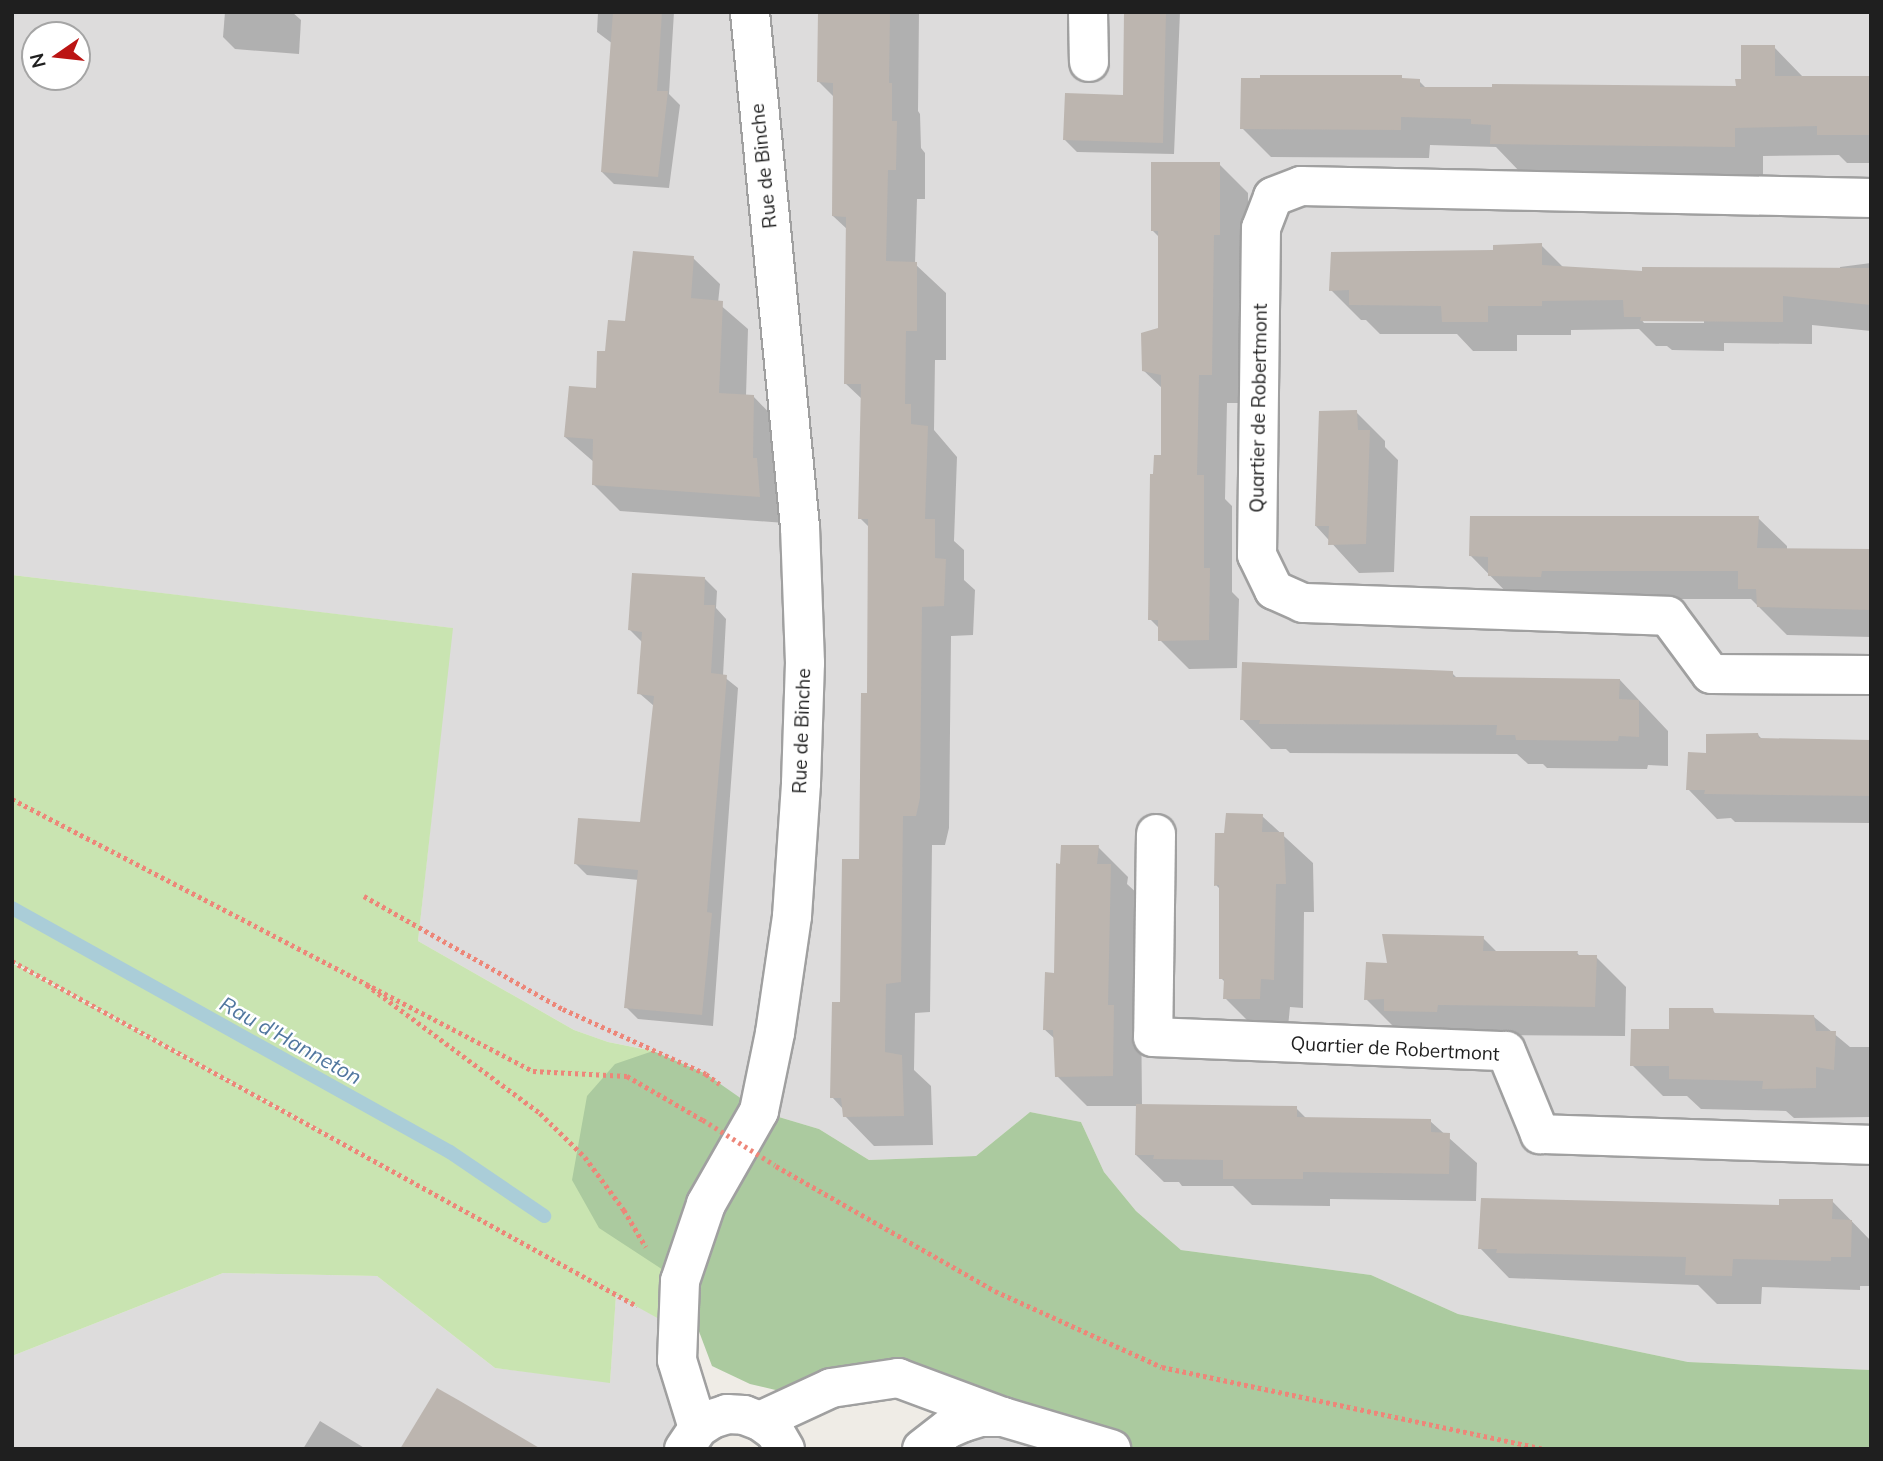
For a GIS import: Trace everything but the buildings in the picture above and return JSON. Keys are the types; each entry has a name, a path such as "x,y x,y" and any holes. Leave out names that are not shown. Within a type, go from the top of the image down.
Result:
{"street":[{"name":"Rue de Binche","path":"691,1438 677,1360 680,1281 706,1204 759,1111 775,1033 792,916 805,663 800,527 750,12"},
{"path":"1088,12 1089,62"},
{"name":"Quartier de Robertmont","path":"1871,198 1301,186 1273,197 1261,228 1257,541 1257,555 1274,590 1303,603 1668,616 1711,674 1871,674"},
{"name":"Quartier de Robertmont","path":"1156,834 1153,1037 1506,1051 1540,1134 1871,1145"},
{"path":"691,1438 712,1419 727,1414 744,1415 772,1435 831,1388 898,1378 1003,1417 1111,1449"},
{"path":"922,1449 948,1429 964,1422 980,1417 1003,1417"}],"path":[{"path":"12,800 533,1070 627,1076 775,1166 995,1292 1162,1367 1546,1449"},
{"path":"364,897 563,1009 706,1074 759,1111"},
{"path":"12,961 677,1329"},
{"path":"353,975 540,1113 585,1157 624,1209 650,1254"}],"shaded area":[{"path":"12,12 1871,12 1871,1370 1688,1362 1458,1314 1371,1275 1181,1250 1136,1211 1104,1172 1081,1122 1030,1112 976,1156 869,1160 819,1129 759,1111 654,1051 608,1042 574,1030 418,941 452,628 12,575"},
{"path":"223,1273 377,1276 495,1368 610,1382 616,1294 677,1329 684,1449 12,1449 12,1356"},
{"path":"948,1429 1111,1449 922,1449"}],"green space":[{"path":"12,575 453,628 418,941 574,1030 608,1042 653,1051 706,1074 677,1329 616,1295 610,1383 495,1368 377,1276 223,1273 12,1356 12,963 435,1194 12,961"},
{"path":"653,1051 706,1074 759,1111 819,1129 869,1160 976,1156 1030,1112 1081,1122 1104,1172 1136,1211 1181,1250 1371,1275 1458,1314 1688,1362 1871,1370 1871,1449 1111,1449 898,1378 784,1392 750,1384 712,1366 680,1281 599,1228 572,1180 587,1096 615,1064"}],"waterway":[{"name":"Rau d'Hanneton","path":"12,908 450,1152 544,1216"}]}
